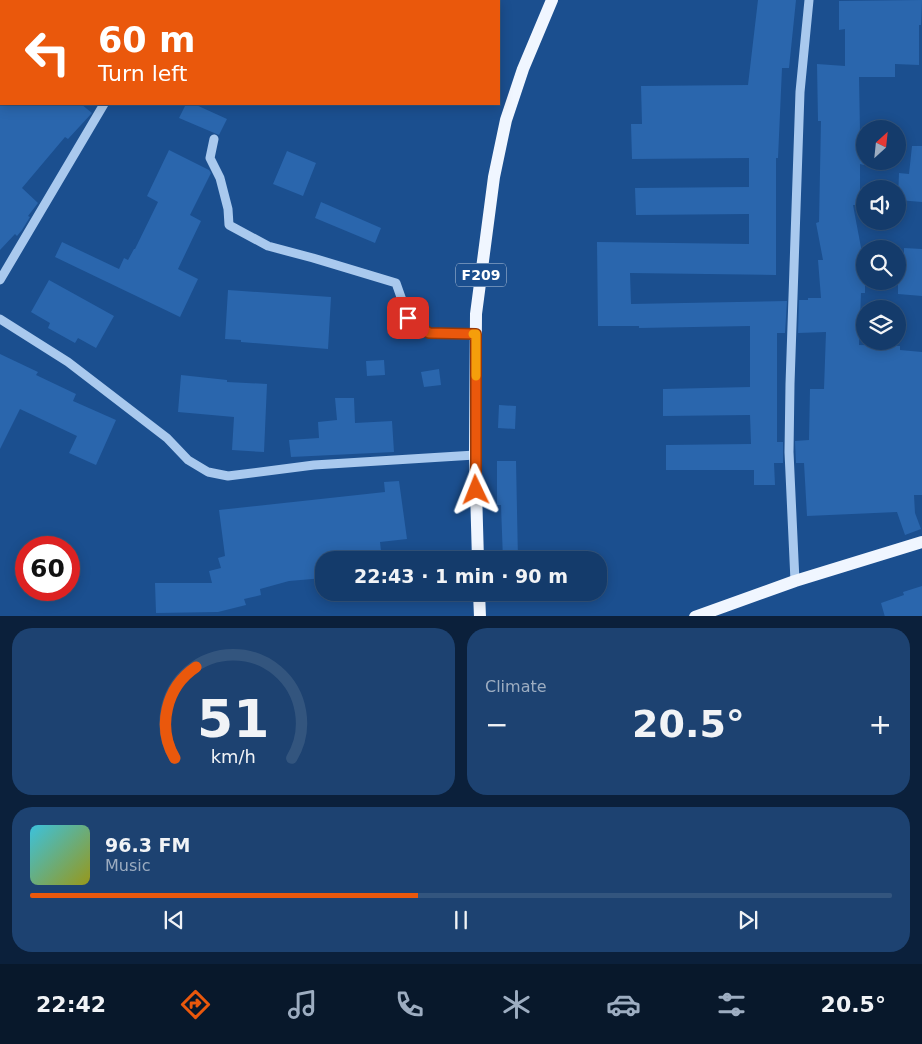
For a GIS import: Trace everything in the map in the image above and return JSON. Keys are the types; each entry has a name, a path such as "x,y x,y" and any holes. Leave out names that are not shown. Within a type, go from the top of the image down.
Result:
{"main road":[{"name":"F209","path":"478,551 475,455 476,314 494,177 506,120 523,68 552,0"},
{"path":"696,616 726,611 795,581 922,542"},
{"path":"479,601 480,616"}],"street":[{"path":"795,581 789,452 790,384 800,92 809,0"},
{"path":"0,280 103,105"},
{"path":"214,139 210,158 220,178 228,210 229,225 268,246 396,283 408,318 429,333 476,334"},
{"path":"0,319 68,362 167,438 188,460 208,472 228,476 314,465 475,455"}],"building":[{"path":"758,0 796,0 789,68 782,68 778,158 776,158 776,275 630,273 631,304 787,301 785,333 777,333 777,442 783,442 783,463 774,463 775,485 754,485 754,470 666,470 666,445 751,444 750,415 663,416 663,389 750,387 750,326 639,328 639,326 598,326 597,242 749,244 749,214 636,215 635,188 749,187 749,158 632,159 631,124 642,124 641,86 748,85"},
{"path":"922,0 921,25 919,25 919,65 895,64 895,77 859,77 860,120 856,120 856,170 860,170 860,180 856,180 856,205 853,205 856,230 858,230 860,240 856,240 856,290 865,290 865,293 861,293 861,300 856,300 856,350 922,352 922,495 914,495 915,513 921,529 905,535 897,512 807,516 804,463 796,463 795,441 809,440 810,389 824,389 826,332 798,333 799,300 821,298 818,260 823,260 816,223 819,222 821,121 818,121 817,64 845,66 845,29 839,30 839,1"},
{"path":"0,105 82,105 92,113 68,139 65,137 22,188 38,203 28,216 30,217 22,230 17,236 15,234 0,250"},
{"path":"186,105 196,105 227,119 219,135 179,118"},
{"path":"912,146 922,146 922,202 906,201 906,180 899,180 899,173 909,174"},
{"path":"169,150 209,170 211,173 190,215 201,221 178,269 198,279 180,317 55,257 62,242 119,269 124,258 128,260 135,249 158,202 147,196"},
{"path":"287,151 316,163 303,196 273,184"},
{"path":"321,202 381,228 375,243 315,218"},
{"path":"906,248 922,249 922,296 898,294 898,290 906,290"},
{"path":"49,280 114,316 96,348 78,338 75,343 48,328 50,323 31,312"},
{"path":"228,290 331,297 328,349 225,339"},
{"path":"0,354 38,372 36,375 76,394 73,401 116,420 96,465 69,453 77,436 20,409 0,449"},
{"path":"384,360 385,375 367,376 366,361"},
{"path":"439,369 441,385 424,387 421,372"},
{"path":"181,375 227,380 227,382 267,384 264,452 232,450 234,417 178,412"},
{"path":"335,398 354,398 355,423 392,421 394,452 291,457 289,440 319,438 318,422 337,420"},
{"path":"499,405 516,406 515,429 498,428"},
{"path":"497,461 516,461 518,551 503,551 501,505 497,505"},
{"path":"399,481 407,539 380,542 381,551 315,551 315,579 289,581 260,589 261,595 244,599 246,605 218,612 156,613 155,583 212,583 209,571 221,568 218,558 225,556 219,510 385,492 384,482"},
{"path":"922,586 922,616 885,616 881,603 904,595 903,592"}],"slow traffic":[{"path":"473,334 476,334 476,376"}],"route":[{"path":"408,318 429,333 476,334 476,490"}]}
